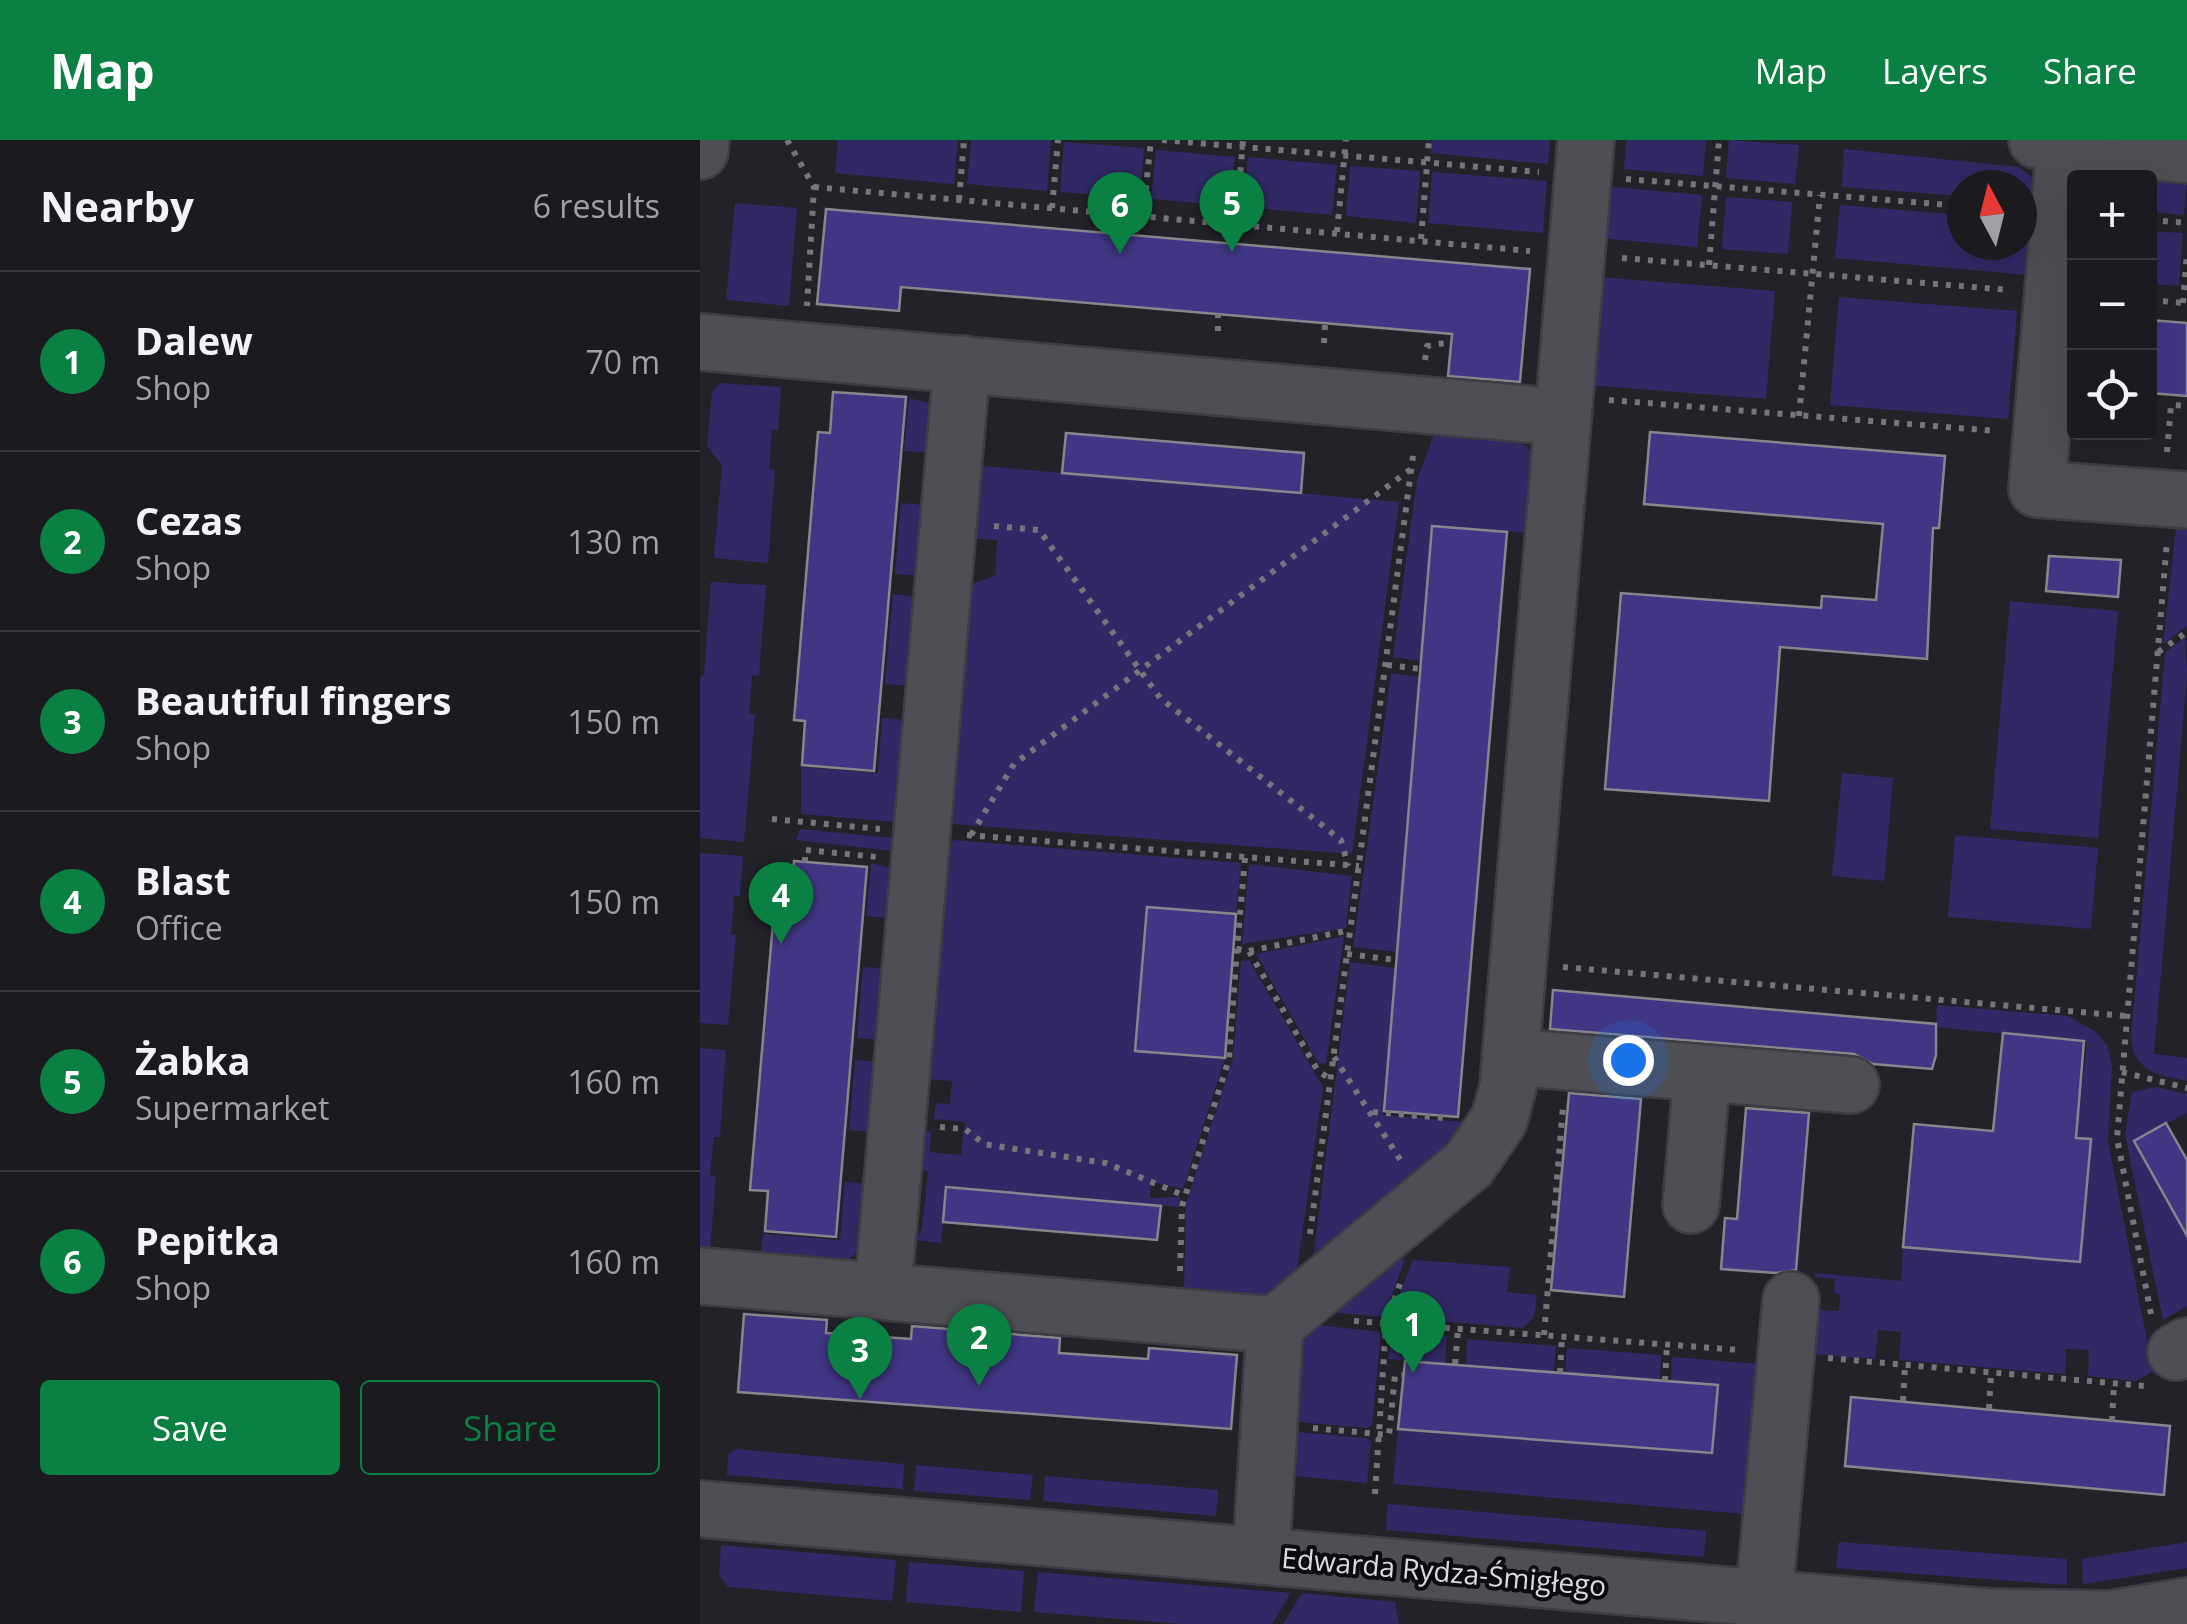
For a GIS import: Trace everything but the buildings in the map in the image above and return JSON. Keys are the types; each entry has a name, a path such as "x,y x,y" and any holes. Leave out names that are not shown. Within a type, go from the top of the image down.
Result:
{"street":[{"path":"700,151 701,140"},
{"path":"2174,499 2037,489 2051,142 2187,155"},
{"path":"700,1276 1275,1325 1469,1164 1499,1120 1511,1057 1577,408 1585,163"},
{"path":"700,342 1577,408"},
{"path":"883,1289 962,364"},
{"path":"1511,1057 1851,1085"},
{"path":"1690,1205 1702,1074"},
{"path":"1764,1598 1791,1300"},
{"path":"1261,1556 1275,1325"},
{"name":"Edwarda Rydza-Śmigłego","path":"700,1509 1261,1556 1520,1600 1764,1598 2062,1620 2124,1618 2187,1606"}],"path":[{"path":"787,140 814,187 806,299 809,317"},
{"path":"959,200 964,140"},
{"path":"1052,208 1058,140"},
{"path":"1144,216 1151,140"},
{"path":"1162,140 1243,143 1427,162 1585,163 1715,186 1947,205"},
{"path":"1337,232 1346,140"},
{"path":"1421,239 1428,140"},
{"path":"1710,265 1719,140"},
{"path":"1236,224 1243,143"},
{"path":"814,187 1550,252"},
{"path":"1799,416 1820,195"},
{"path":"2157,221 2187,223"},
{"path":"2157,301 2185,303 2187,253"},
{"path":"1603,257 2012,290"},
{"path":"1218,314 1218,331"},
{"path":"1324,343 1325,324"},
{"path":"1427,346 1428,332"},
{"path":"1438,341 1451,342"},
{"path":"1808,1356 2114,1384 2167,1352 2117,1138 2174,499 2171,404 2187,406"},
{"path":"1577,408 1799,416 2002,432"},
{"path":"1310,1236 1416,434"},
{"path":"970,835 1014,764 1412,469"},
{"path":"948,522 1039,530 1160,698 1341,840 1348,866"},
{"path":"2158,653 2187,632"},
{"path":"1387,665 1420,669"},
{"path":"772,819 884,829"},
{"path":"954,834 1359,866"},
{"path":"805,862 805,850 866,856"},
{"path":"1180,1278 1185,1196 1230,1058 1235,949 1245,858"},
{"path":"1235,949 1249,951 1350,930"},
{"path":"1249,951 1318,1071 1330,1079"},
{"path":"1347,954 1396,960"},
{"path":"1546,966 2126,1016"},
{"path":"1334,1056 1409,1174"},
{"path":"1544,1335 1566,1062"},
{"path":"2122,1072 2187,1088"},
{"path":"1372,1112 1464,1120"},
{"path":"964,1128 984,1144 1083,1157 1132,1172 1185,1196"},
{"path":"1347,1320 1743,1350"},
{"path":"1375,1494 1386,1320"},
{"path":"1455,1364 1458,1330"},
{"path":"1560,1373 1562,1336"},
{"path":"1665,1381 1667,1344"},
{"path":"1903,1402 1905,1367"},
{"path":"1989,1409 1991,1373"},
{"path":"1309,1428 1389,1435 1396,1375 1404,1375"},
{"path":"2112,1420 2114,1384"}],"shaded area":[{"path":"838,140 958,140 954,184 835,173"},
{"path":"971,140 1051,140 1047,191 967,184"},
{"path":"1432,140 1550,140 1548,164 1431,153"},
{"path":"1626,140 1706,140 1703,176 1624,169"},
{"path":"1729,140 1799,145 1795,184 1726,178"},
{"path":"1064,142 1144,148 1140,198 1060,192"},
{"path":"1844,149 2023,170 1947,170 1947,195 1842,187"},
{"path":"1156,150 1235,157 1231,206 1151,199"},
{"path":"1248,157 1337,165 1332,215 1243,207"},
{"path":"1350,166 1420,171 1416,223 1346,216"},
{"path":"1432,172 1547,181 1543,233 1428,223"},
{"path":"2157,178 2187,180 2184,215 2157,213"},
{"path":"1603,186 1702,195 1697,247 1599,238"},
{"path":"1726,197 1792,202 1788,254 1722,249"},
{"path":"735,203 797,208 789,306 726,300"},
{"path":"1840,205 1947,214 1947,260 2029,260 2028,275 1835,258"},
{"path":"2157,231 2183,233 2179,286 2157,284"},
{"path":"1597,277 1775,291 1766,399 1588,385"},
{"path":"1839,297 2017,311 2008,419 1830,405"},
{"path":"720,383 781,387 778,430 772,430 769,469 775,470 768,563 714,558 722,465 707,446 712,392"},
{"path":"909,398 932,404 929,453 904,451"},
{"path":"1436,429 1502,435 1525,445 1533,454 1533,533 1432,526 1421,661 1393,657 1417,480"},
{"path":"982,466 1399,502 1352,854 953,824 971,584 995,576 997,540 977,539"},
{"path":"901,503 925,505 919,576 895,574"},
{"path":"2176,529 2187,530 2187,626 2163,644"},
{"path":"711,582 766,585 759,676 752,675 749,714 755,715 744,842 700,838 700,678 704,675"},
{"path":"893,594 918,597 910,686 885,684"},
{"path":"2010,601 2118,611 2098,838 1990,829"},
{"path":"2185,637 2187,676 2154,1054 2187,1058 2187,1081 2158,1074 2143,1065 2131,1038 2165,653"},
{"path":"1391,673 1420,677 1397,952 1353,947"},
{"path":"882,718 899,719 906,728 899,819 895,822 801,814 801,767 878,773"},
{"path":"1842,773 1893,778 1884,881 1832,876"},
{"path":"800,829 892,838 897,843 893,851 796,840"},
{"path":"1955,835 2098,848 2091,929 1948,917"},
{"path":"954,840 1241,863 1236,914 1147,908 1135,1051 1225,1058 1183,1189 1151,1182 1150,1198 1181,1197 1178,1207 947,1187 941,1243 916,1240 922,1228 928,1171 921,1170 924,1132 931,1132 930,1152 961,1155 965,1122 934,1119 936,1103 950,1104 952,1081 928,1079 949,844"},
{"path":"700,853 743,856 740,896 734,896 731,934 736,935 728,1025 700,1023"},
{"path":"871,863 895,869 891,918 866,916"},
{"path":"1249,864 1352,876 1346,928 1242,944"},
{"path":"1344,936 1326,1063 1319,1064 1256,954"},
{"path":"1249,960 1323,1087 1296,1278 1271,1298 1184,1290 1186,1203 1233,1059 1241,961"},
{"path":"1350,962 1395,968 1383,1115 1476,1123 1312,1269"},
{"path":"863,967 887,969 881,1040 857,1038"},
{"path":"1937,1005 2068,1016 2096,1032 2107,1045 2112,1064 2108,1141 2153,1371 2136,1381 2088,1376 2089,1350 2066,1349 2065,1374 1899,1360 1901,1332 1878,1330 1875,1359 1812,1354 1816,1310 1839,1311 1840,1295 1834,1293 1835,1279 1815,1277 1815,1273 1901,1281 1903,1247 2080,1261 2090,1139 2076,1138 2087,1042 1936,1027"},
{"path":"700,1048 726,1050 720,1137 714,1137 710,1175 716,1176 710,1251 700,1251"},
{"path":"855,1060 879,1062 873,1132 849,1130"},
{"path":"2156,1087 2187,1094 2187,1113 2134,1141 2187,1236 2187,1306 2163,1320 2125,1135 2132,1092"},
{"path":"845,1182 869,1184 863,1239 852,1257 843,1263 768,1257 761,1250 763,1234 840,1240"},
{"path":"1405,1259 1384,1317 1309,1310 1369,1261"},
{"path":"1413,1260 1510,1267 1507,1292 1537,1295 1534,1317 1523,1328 1391,1317"},
{"path":"1308,1324 1381,1332 1372,1425 1367,1428 1297,1422 1301,1348"},
{"path":"1393,1331 1447,1336 1445,1364 1388,1359"},
{"path":"1467,1339 1556,1346 1554,1372 1466,1365"},
{"path":"1567,1348 1661,1355 1660,1380 1565,1373"},
{"path":"1672,1357 1758,1364 1744,1514 1393,1484 1398,1429 1712,1453 1718,1385 1671,1381"},
{"path":"1297,1432 1371,1441 1367,1483 1295,1476"},
{"path":"736,1449 904,1464 903,1489 727,1475 728,1454"},
{"path":"916,1465 1033,1475 1030,1500 914,1491"},
{"path":"1045,1476 1218,1490 1216,1516 1043,1501"},
{"path":"1388,1504 1706,1531 1704,1557 1386,1530"},
{"path":"1839,1542 2067,1559 2067,1585 1836,1568"},
{"path":"2187,1542 2187,1568 2083,1584 2082,1559"},
{"path":"721,1545 896,1560 892,1601 728,1587 719,1574"},
{"path":"909,1562 1024,1571 1021,1612 906,1602"},
{"path":"1038,1572 1291,1593 1272,1624 1181,1624 1034,1612"},
{"path":"1302,1593 1395,1602 1399,1624 1283,1624"}],"place":[{"name":"Żabka","path":"1232,252"},
{"name":"Pepitka","path":"1120,254"},
{"name":"Blast","path":"781,944"},
{"name":"Dalew","path":"1413,1373"},
{"name":"Cezas","path":"979,1386"},
{"name":"Beautiful fingers","path":"860,1399"}]}
